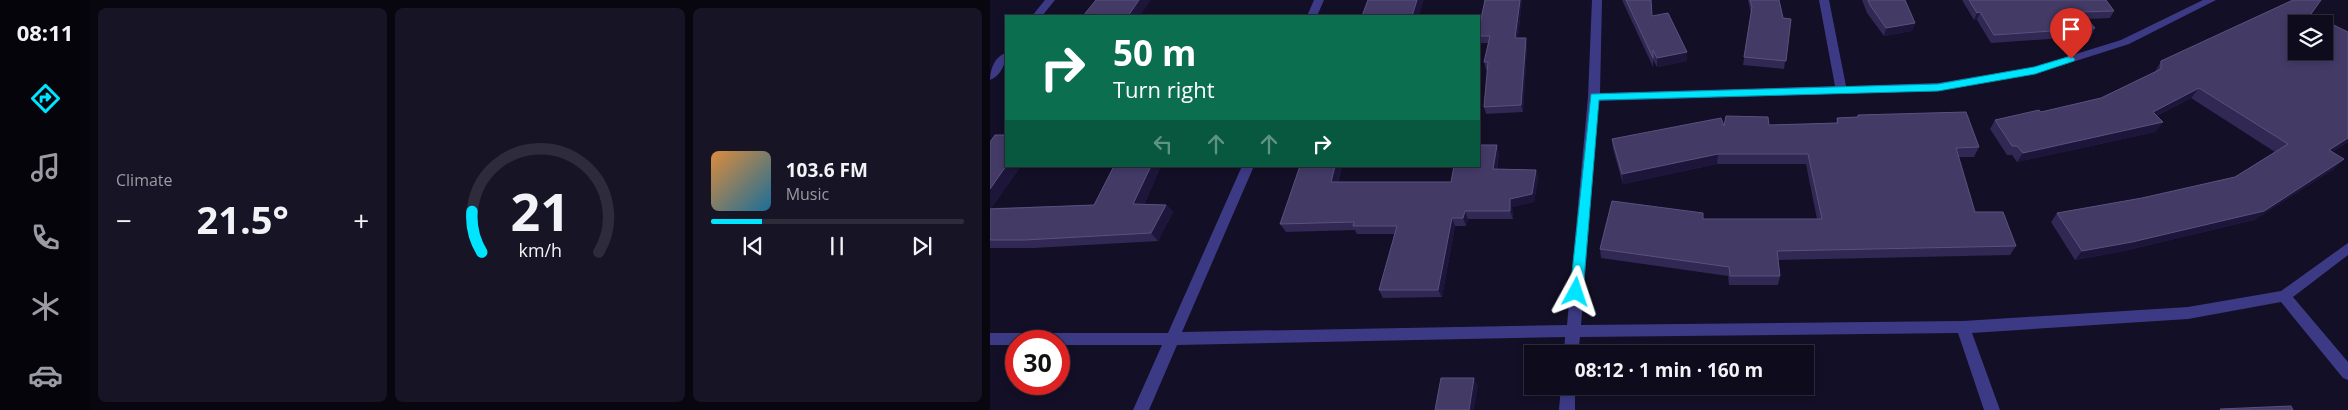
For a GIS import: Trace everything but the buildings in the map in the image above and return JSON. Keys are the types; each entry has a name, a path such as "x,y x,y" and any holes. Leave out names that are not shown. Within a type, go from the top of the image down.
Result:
{"street":[{"path":"1039,15 1050,0"},
{"path":"1312,15 1320,0"},
{"path":"1572,345 1594,97 1597,0"},
{"path":"1824,0 1841,89"},
{"path":"1594,97 1938,87 2035,70 2125,42 2211,0"},
{"path":"990,76 1005,57"},
{"path":"1141,410 1174,339 1248,167"},
{"path":"990,338 1174,339 1573,331 1963,327 2188,313 2284,296 2348,248"},
{"path":"2284,296 2348,373"},
{"path":"1963,327 1992,410"},
{"path":"1567,410 1568,395"}],"route":[{"path":"1576,292 1594,97 1938,87 2035,70 2071,59"}]}
